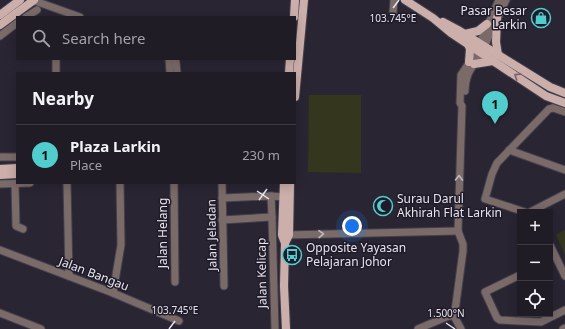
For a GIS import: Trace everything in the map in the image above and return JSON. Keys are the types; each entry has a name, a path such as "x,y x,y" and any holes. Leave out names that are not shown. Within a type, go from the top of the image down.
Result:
{"main road":[{"path":"0,14 20,0"},
{"path":"0,25 33,0"},
{"path":"294,16 295,0"},
{"path":"296,86 304,0"},
{"path":"405,0 433,18 465,34 480,48 496,58 550,87 565,93"},
{"path":"433,18 451,33 468,44 480,48"},
{"path":"496,58 497,18"},
{"path":"465,34 478,31 487,24"},
{"path":"468,44 472,63 496,58 546,96 561,101"},
{"path":"289,72 290,60"},
{"path":"0,169 16,168"},
{"path":"0,175 16,174"},
{"path":"285,187 285,237"},
{"path":"285,187 284,286 286,329"}],"street":[{"path":"33,0 77,16"},
{"path":"393,13 394,0"},
{"path":"480,48 487,24 499,0"},
{"path":"460,329 454,315 463,251 463,244 458,231 462,106 464,104 466,76 506,0"},
{"path":"28,16 37,10"},
{"path":"0,36 16,25"},
{"path":"56,60 56,72"},
{"path":"170,60 170,72"},
{"path":"175,60 177,72"},
{"path":"517,209 485,199 496,166 509,150 549,109 553,108 561,101"},
{"path":"553,108 565,112"},
{"path":"509,150 565,170"},
{"path":"0,157 16,157"},
{"path":"0,184 15,184 16,226 22,228"},
{"path":"67,184 69,276"},
{"path":"113,293 121,245 120,184"},
{"name":"Jalan Helang","path":"174,184 174,282"},
{"name":"Jalan Jeladan","path":"222,184 224,286"},
{"path":"222,198 271,196 285,187"},
{"path":"538,209 565,194"},
{"name":"Jalan Kelicap","path":"271,196 275,329"},
{"path":"222,220 272,218"},
{"path":"285,237 458,231"},
{"name":"Jalan Bangau","path":"0,250 179,320"},
{"path":"553,259 565,276"},
{"path":"517,276 485,292 498,318 504,321 541,322 565,310"},
{"path":"0,313 41,329"},
{"path":"418,329 454,315"}],"green space":[{"path":"309,95 361,95 361,173 308,172"},
{"path":"565,230 565,255 556,235"}],"place":[{"name":"Pasar Besar Larkin","path":"541,18"},
{"name":"Plaza Larkin","path":"495,124"},
{"name":"Surau Darul Akhirah Flat Larkin","path":"383,206"},
{"name":"Opposite Yayasan Pelajaran Johor","path":"292,255"}]}
